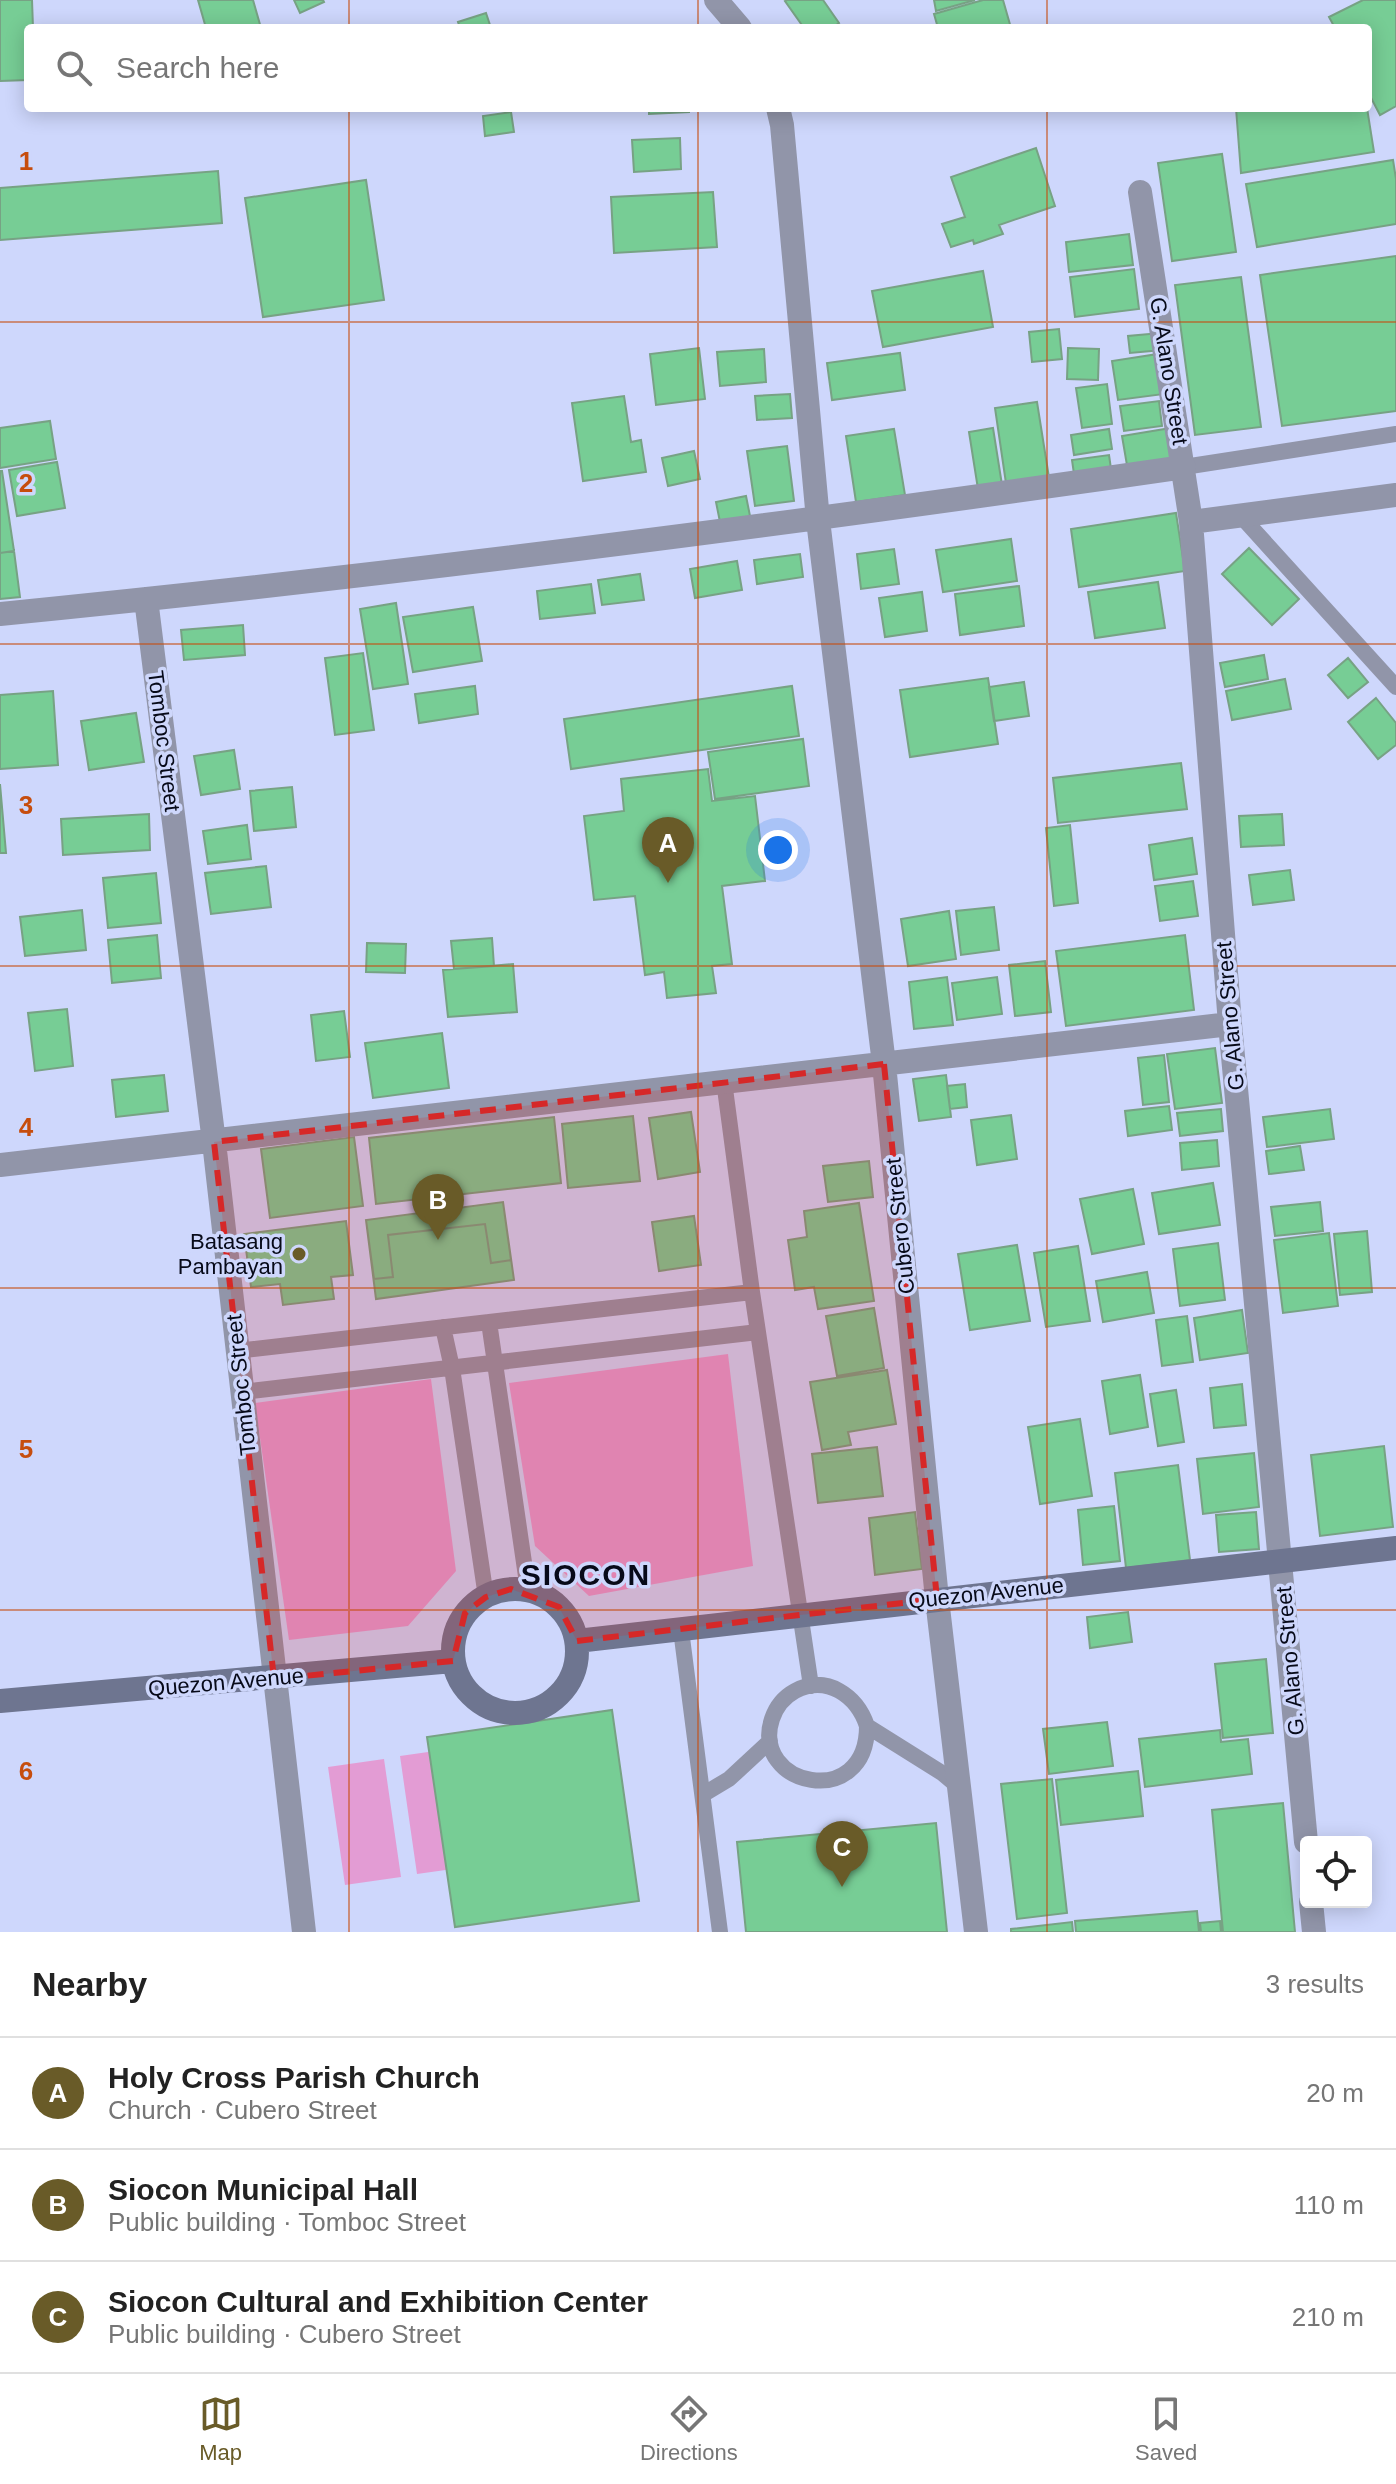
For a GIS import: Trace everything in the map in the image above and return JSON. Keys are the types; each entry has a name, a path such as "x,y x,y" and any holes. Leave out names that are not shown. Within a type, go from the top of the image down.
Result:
{"street":[{"path":"716,0 737,24"},
{"name":"Cubero Street","path":"779,112 818,520 884,1064 937,1599 976,1932"},
{"name":"G. Alano Street","path":"1140,192 1191,522 1230,1024 1305,1836"},
{"path":"0,614 818,520 1184,467"},
{"path":"1191,522 1396,495"},
{"name":"Tomboc Street","path":"146,599 214,1142 304,1932"},
{"path":"0,1165 1230,1024"},
{"name":"Quezon Avenue","path":"577,1641 1396,1548"},
{"path":"511,1589 528,1590 559,1607 574,1630 577,1655 573,1672 554,1700 539,1709 505,1713 472,1697 460,1682 452,1647 456,1629 465,1613 486,1597 511,1589"},
{"name":"Quezon Avenue","path":"0,1701 453,1661"},
{"path":"1312,1908 1314,1932"}],"lane":[{"path":"1184,467 1396,434"},
{"path":"1240,515 1396,687"},
{"path":"724,1081 811,1686"},
{"path":"236,1351 752,1292"},
{"path":"489,1322 528,1590"},
{"path":"443,1327 452,1368 486,1597"},
{"path":"242,1392 758,1332"},
{"path":"681,1630 720,1932"},
{"path":"811,1686 826,1686 853,1699 867,1726 867,1741 862,1756 840,1777 826,1781 811,1781 783,1767 770,1741 770,1725 775,1711 796,1690 811,1686"},
{"path":"867,1726 942,1773 961,1789"},
{"path":"704,1794 729,1779 770,1741"}],"highlighted area":[{"path":"884,1064 937,1599 577,1641 559,1607 511,1589 486,1597 465,1613 453,1661 274,1679 214,1142"}],"shaded area":[{"path":"728,1354 753,1566 589,1596 535,1546 509,1383"},
{"path":"431,1379 456,1571 408,1626 289,1640 255,1403"},
{"path":"456,1748 474,1866 417,1874 400,1756"},
{"path":"384,1759 401,1877 345,1885 328,1767"}],"building":[{"path":"0,0 32,0 33,24 24,24 24,80 0,81"},
{"path":"198,0 253,0 260,24 205,24"},
{"path":"294,0 323,0 324,2 300,13"},
{"path":"823,0 839,23 801,24 785,1"},
{"path":"934,0 975,0 936,11"},
{"path":"983,0 1003,0 1010,24 937,24 934,14"},
{"path":"1363,0 1396,0 1396,106 1380,115 1372,100 1372,24 1333,24 1329,17"},
{"path":"486,13 490,24 459,24"},
{"path":"511,112 514,132 485,136 483,116"},
{"path":"1236,112 1368,112 1374,152 1241,173"},
{"path":"680,138 681,169 634,172 632,140"},
{"path":"1036,148 1055,206 999,225 1003,234 974,244 973,240 951,247 942,224 965,217 951,177"},
{"path":"1222,154 1236,252 1172,261 1158,163"},
{"path":"1393,160 1396,224 1257,247 1246,184"},
{"path":"218,171 222,223 0,240 0,188"},
{"path":"366,180 384,300 263,317 245,198"},
{"path":"713,192 717,247 614,253 611,197"},
{"path":"1129,234 1133,265 1069,272 1066,242"},
{"path":"1396,256 1396,411 1282,426 1260,275"},
{"path":"1134,269 1139,309 1075,317 1070,277"},
{"path":"983,271 993,327 883,347 872,291"},
{"path":"1241,277 1261,427 1195,435 1175,285"},
{"path":"1059,329 1062,359 1032,362 1029,332"},
{"path":"1160,333 1162,350 1130,353 1128,336"},
{"path":"699,348 705,399 656,405 650,354"},
{"path":"1068,348 1099,349 1098,380 1067,379"},
{"path":"764,349 766,382 720,386 717,352"},
{"path":"900,353 905,390 832,400 827,363"},
{"path":"1158,354 1164,394 1118,400 1112,361"},
{"path":"1107,384 1112,424 1082,428 1076,388"},
{"path":"790,394 792,418 757,420 755,396"},
{"path":"624,396 631,442 641,440 646,472 583,481 572,403"},
{"path":"1159,401 1162,426 1124,431 1120,406"},
{"path":"1037,402 1050,484 1007,490 995,408"},
{"path":"50,421 56,459 0,468 0,428"},
{"path":"993,428 1002,485 978,489 969,432"},
{"path":"1171,428 1176,464 1128,471 1122,436"},
{"path":"894,429 905,495 856,502 846,436"},
{"path":"1109,429 1112,449 1074,455 1071,435"},
{"path":"787,446 794,501 755,506 747,451"},
{"path":"694,451 700,479 668,486 662,458"},
{"path":"1109,455 1112,476 1075,481 1072,460"},
{"path":"57,462 65,508 17,516 9,470"},
{"path":"0,471 14,551 0,553"},
{"path":"746,496 751,521 721,527 716,502"},
{"path":"1176,513 1185,571 1079,587 1071,529"},
{"path":"1011,539 1017,581 943,592 936,550"},
{"path":"1249,548 1299,599 1272,625 1222,574"},
{"path":"894,549 899,584 861,589 857,554"},
{"path":"14,551 20,597 0,599 0,553"},
{"path":"800,554 803,577 757,584 754,560"},
{"path":"737,561 742,590 695,598 690,569"},
{"path":"640,574 644,600 602,605 598,580"},
{"path":"1158,582 1165,628 1095,638 1088,592"},
{"path":"591,584 595,613 540,619 537,591"},
{"path":"1019,586 1024,626 960,635 955,594"},
{"path":"922,592 927,631 885,637 879,598"},
{"path":"396,603 408,684 373,689 360,609"},
{"path":"473,607 482,661 413,672 403,617"},
{"path":"243,625 245,655 184,660 181,630"},
{"path":"363,653 374,730 335,735 325,658"},
{"path":"1264,655 1268,679 1225,687 1220,663"},
{"path":"1348,658 1368,682 1348,698 1328,675"},
{"path":"988,678 998,744 910,757 900,690"},
{"path":"1285,679 1291,709 1232,720 1226,691"},
{"path":"1024,682 1029,716 994,721 989,687"},
{"path":"475,686 478,714 419,723 415,694"},
{"path":"792,686 799,736 571,769 564,719"},
{"path":"53,691 58,765 0,769 0,695"},
{"path":"1376,698 1396,723 1396,745 1378,759 1348,722"},
{"path":"136,713 144,762 89,770 81,721"},
{"path":"803,739 809,786 715,799 708,752"},
{"path":"234,750 240,789 201,795 194,756"},
{"path":"1181,763 1187,809 1058,823 1053,778"},
{"path":"708,769 712,801 755,796 765,881 722,886 732,964 712,966 716,993 667,998 664,972 645,975 635,896 594,900 584,816 624,811 621,779"},
{"path":"0,784 6,853 0,853"},
{"path":"292,787 296,827 254,831 250,791"},
{"path":"149,814 150,850 63,855 61,819"},
{"path":"1282,814 1284,845 1241,847 1239,816"},
{"path":"247,825 251,859 208,864 203,831"},
{"path":"1070,825 1078,903 1054,906 1046,828"},
{"path":"1192,838 1197,874 1154,880 1149,845"},
{"path":"266,866 271,907 211,914 205,873"},
{"path":"1290,870 1294,900 1253,905 1249,875"},
{"path":"156,873 161,923 108,928 103,878"},
{"path":"1193,881 1198,916 1160,921 1155,886"},
{"path":"994,907 999,950 961,955 956,911"},
{"path":"82,910 86,950 25,956 20,917"},
{"path":"949,911 956,959 908,966 901,919"},
{"path":"157,935 161,978 112,983 108,940"},
{"path":"1185,935 1194,1010 1066,1026 1056,951"},
{"path":"492,938 494,966 454,969 451,941"},
{"path":"367,943 406,944 405,973 366,972"},
{"path":"1045,961 1051,1012 1015,1016 1009,965"},
{"path":"513,964 517,1012 448,1017 443,970"},
{"path":"947,977 953,1025 914,1029 909,982"},
{"path":"997,977 1002,1014 957,1020 952,983"},
{"path":"67,1009 73,1066 35,1071 28,1013"},
{"path":"344,1011 350,1057 316,1061 311,1015"},
{"path":"442,1033 449,1088 373,1098 365,1043"},
{"path":"1215,1048 1222,1103 1175,1109 1167,1054"},
{"path":"1164,1055 1169,1102 1143,1105 1138,1058"},
{"path":"164,1075 168,1111 116,1117 112,1080"},
{"path":"946,1075 951,1117 919,1121 913,1079"},
{"path":"965,1084 967,1107 950,1109 947,1086"},
{"path":"1169,1106 1172,1130 1128,1136 1125,1111"},
{"path":"1221,1109 1223,1131 1180,1136 1177,1113"},
{"path":"1330,1109 1334,1139 1267,1147 1263,1117"},
{"path":"691,1112 700,1172 658,1179 649,1118"},
{"path":"1011,1115 1017,1159 977,1165 971,1120"},
{"path":"633,1116 640,1181 568,1188 562,1124"},
{"path":"554,1117 561,1183 376,1204 369,1138"},
{"path":"354,1137 363,1206 270,1218 261,1149"},
{"path":"1217,1140 1219,1166 1182,1170 1180,1143"},
{"path":"1300,1146 1304,1170 1269,1174 1266,1151"},
{"path":"869,1161 873,1197 828,1202 823,1166"},
{"path":"1213,1183 1220,1225 1159,1234 1152,1193"},
{"path":"1133,1189 1144,1244 1092,1254 1080,1199"},
{"path":"503,1202 514,1280 376,1299 366,1220"},
{"path":"503,1202 511,1260 491,1263 485,1224 388,1235 393,1277 374,1279 366,1220"},
{"path":"1320,1202 1323,1231 1275,1236 1271,1207"},
{"path":"859,1203 874,1301 818,1309 814,1287 795,1290 788,1240 807,1237 804,1211"},
{"path":"694,1216 701,1265 659,1271 652,1222"},
{"name":"Batasang Pambayan","path":"346,1221 353,1275 331,1277 334,1299 283,1305 280,1284 251,1287 244,1234"},
{"path":"1367,1231 1372,1292 1340,1295 1334,1234"},
{"path":"1329,1233 1338,1306 1283,1313 1274,1240"},
{"path":"1218,1243 1225,1300 1180,1306 1173,1249"},
{"path":"1017,1245 1030,1321 970,1330 958,1254"},
{"path":"1078,1246 1090,1321 1046,1327 1034,1253"},
{"path":"1147,1272 1154,1313 1103,1322 1096,1281"},
{"path":"874,1308 884,1368 837,1376 826,1316"},
{"path":"1242,1310 1248,1353 1200,1360 1194,1318"},
{"path":"1187,1316 1193,1362 1162,1366 1156,1320"},
{"path":"887,1370 896,1424 848,1432 851,1445 822,1450 810,1382"},
{"path":"1140,1375 1148,1427 1110,1434 1102,1381"},
{"path":"1242,1384 1246,1425 1214,1428 1210,1388"},
{"path":"1176,1390 1184,1442 1158,1446 1150,1394"},
{"path":"1080,1419 1092,1496 1040,1504 1028,1427"},
{"path":"1384,1446 1393,1527 1320,1536 1311,1455"},
{"path":"877,1447 883,1496 818,1503 812,1454"},
{"path":"1254,1453 1259,1507 1203,1514 1197,1459"},
{"path":"1178,1465 1190,1560 1126,1568 1115,1473"},
{"path":"1114,1506 1120,1561 1083,1565 1078,1510"},
{"path":"915,1512 922,1569 875,1575 869,1518"},
{"path":"1256,1512 1259,1549 1219,1552 1216,1515"},
{"path":"1128,1612 1132,1642 1090,1648 1087,1617"},
{"path":"1266,1659 1273,1733 1223,1738 1215,1664"},
{"path":"612,1710 639,1901 455,1927 427,1737"},
{"path":"1107,1722 1113,1766 1049,1774 1043,1729"},
{"path":"1220,1730 1221,1742 1248,1739 1252,1774 1145,1787 1139,1739"},
{"path":"1138,1771 1143,1816 1061,1825 1056,1780"},
{"path":"1052,1779 1067,1913 1017,1919 1001,1784"},
{"path":"1283,1803 1295,1932 1223,1932 1212,1810"},
{"path":"936,1823 947,1932 746,1932 737,1842"},
{"path":"1197,1911 1199,1932 1076,1932 1075,1921"},
{"path":"1220,1921 1221,1932 1201,1932 1200,1923"},
{"path":"1072,1922 1073,1932 1011,1932 1011,1929"}],"place":[{"name":"Holy Cross Parish Church","path":"668,883"},
{"name":"Siocon Municipal Hall","path":"438,1240"},
{"name":"Batasang Pambayan","path":"299,1254"},
{"name":"Siocon Cultural and Exhibition Center","path":"842,1887"}],"district":[{"name":"SIOCON","path":"586,1574"}]}
